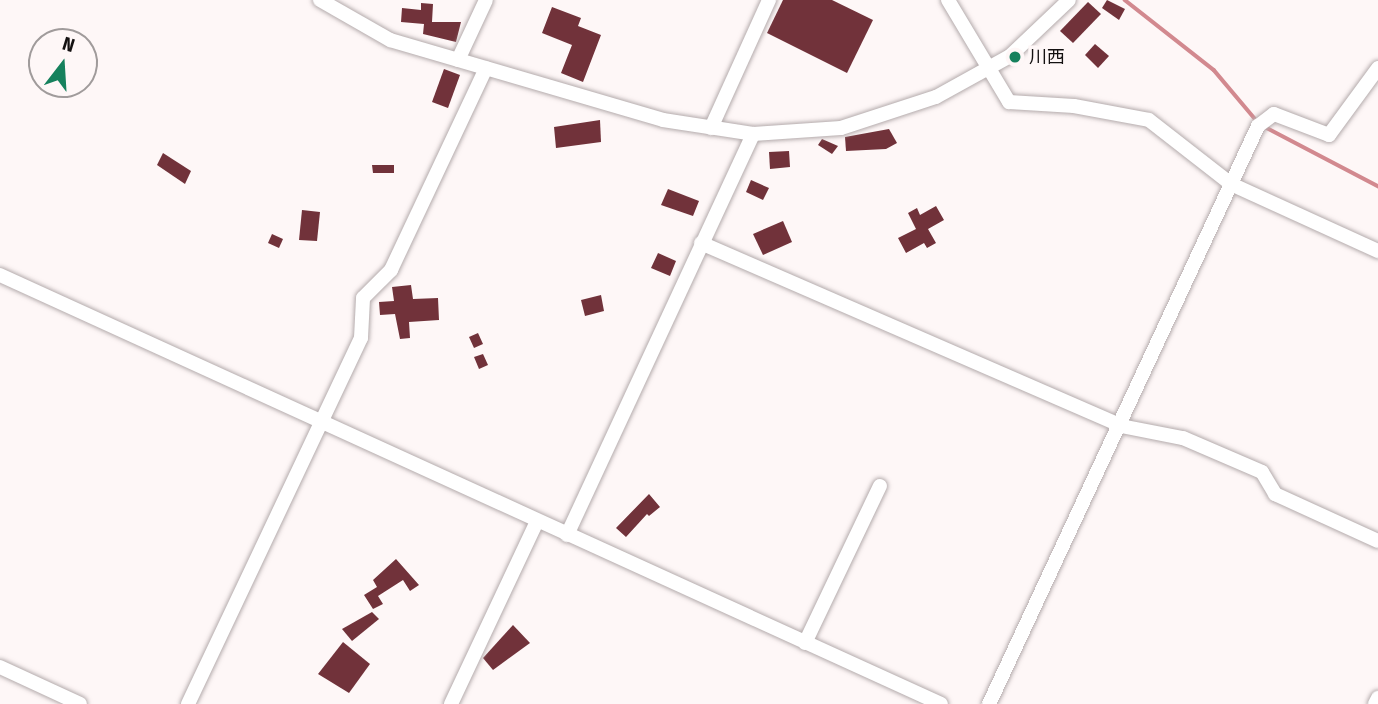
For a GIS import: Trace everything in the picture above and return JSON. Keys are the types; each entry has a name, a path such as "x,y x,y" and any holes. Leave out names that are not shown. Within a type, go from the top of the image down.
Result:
{"street":[{"path":"320,0 390,40 663,120 753,135 841,128 936,97 1010,57 1069,0"},
{"path":"458,60 486,0"},
{"path":"710,128 769,0"},
{"path":"948,0 1009,102 1074,106 1149,120 1231,184 1378,251"},
{"path":"188,704 361,338 363,299 391,270 486,68"},
{"path":"989,704 1261,122 1274,114 1329,135 1378,68"},
{"path":"567,535 753,135"},
{"path":"701,243 1121,426 1183,438 1262,472 1275,494 1378,541"},
{"path":"0,275 941,704"},
{"path":"805,643 880,485"},
{"path":"451,704 537,521"},
{"path":"0,667 80,704"},
{"path":"1375,704 1378,698"}],"building":[{"path":"783,0 832,0 873,20 847,73 767,33"},
{"path":"1107,0 1125,9 1119,20 1102,8"},
{"path":"1088,2 1101,14 1073,43 1060,31"},
{"path":"421,3 433,4 432,22 461,22 456,42 423,34 424,24 401,22 402,8 421,10"},
{"path":"552,7 581,18 578,26 601,35 583,82 561,73 572,45 542,33"},
{"path":"1095,44 1109,56 1098,68 1085,55"},
{"path":"444,69 460,75 448,108 432,102"},
{"path":"600,120 601,142 556,148 554,127"},
{"path":"889,129 897,143 886,149 846,151 845,137"},
{"path":"822,139 838,146 832,154 818,145"},
{"path":"789,151 790,167 770,169 769,152"},
{"path":"163,153 191,171 185,184 157,165"},
{"path":"372,165 394,165 394,173 373,173"},
{"path":"751,180 769,188 763,200 746,192"},
{"path":"668,189 699,201 693,216 661,205"},
{"path":"936,206 944,220 928,229 936,243 927,248 924,243 906,253 898,238 916,229 908,213 917,208 920,215"},
{"path":"302,210 320,212 317,241 299,240"},
{"path":"783,221 792,242 763,255 753,234"},
{"path":"272,234 283,239 279,248 268,243"},
{"path":"658,253 676,261 670,276 651,268"},
{"path":"411,285 413,299 438,298 439,320 409,322 410,338 400,339 395,314 380,315 379,302 394,301 392,287"},
{"path":"601,295 604,311 585,316 581,300"},
{"path":"478,333 483,344 474,348 469,337"},
{"path":"483,354 488,365 479,369 474,357"},
{"path":"649,494 660,507 649,516 647,514 626,537 616,528"},
{"path":"396,559 419,585 410,591 403,580 378,596 383,604 373,609 364,595 377,587 373,580"},
{"path":"372,612 379,619 352,641 342,629"},
{"path":"513,625 530,643 493,670 483,658"},
{"path":"343,642 370,664 349,693 318,674"}],"waterway":[{"path":"1125,0 1214,70 1257,121"},
{"path":"1263,126 1378,186"}],"place":[{"name":"川西","path":"1015,57"}]}
